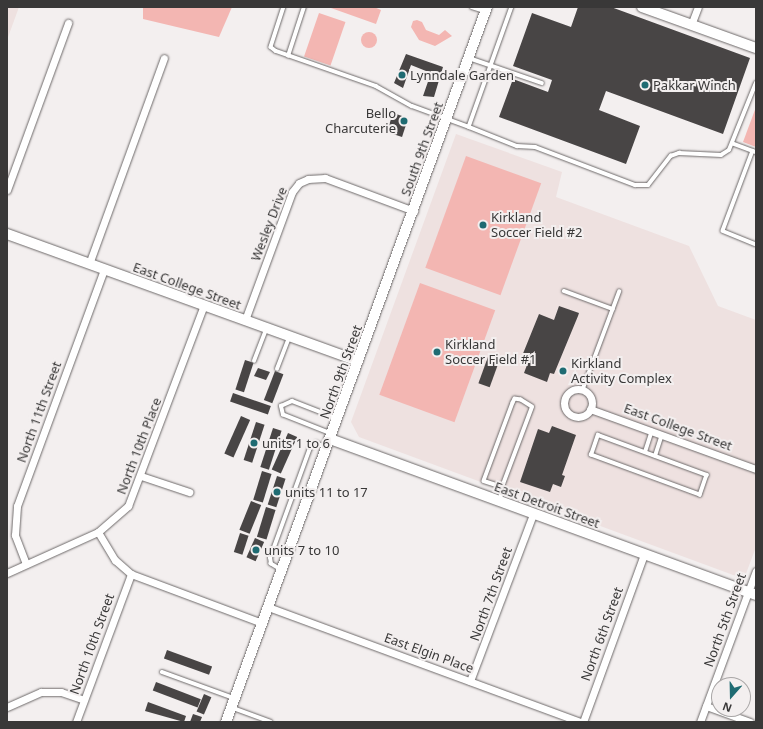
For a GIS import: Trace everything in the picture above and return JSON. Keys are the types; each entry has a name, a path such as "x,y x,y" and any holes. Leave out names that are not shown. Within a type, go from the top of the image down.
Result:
{"street":[{"path":"642,7 756,48"},
{"path":"691,25 698,7"},
{"name":"South 9th Street","path":"414,210 486,10"},
{"path":"7,190 68,23"},
{"path":"89,264 164,58"},
{"name":"Wesley Drive","path":"245,320 292,192 299,183 308,179 325,178 414,210"},
{"name":"North 9th Street","path":"226,722 414,210"},
{"name":"East College Street","path":"7,234 358,361"},
{"name":"North 11th Street","path":"26,564 15,535 17,506 104,269"},
{"name":"North 10th Place","path":"7,573 98,532 124,511 141,476 204,305"},
{"path":"574,390 582,391 590,396 590,408 579,417 570,415 565,408 567,394 574,390"},
{"name":"East College Street","path":"590,408 756,469"},
{"name":"East Detroit Street","path":"329,440 752,594"},
{"path":"141,476 189,492"},
{"name":"North 7th Street","path":"470,681 533,514"},
{"path":"98,532 115,560 131,574 262,623"},
{"name":"North 6th Street","path":"582,722 644,554"},
{"name":"North 5th Street","path":"700,722 752,594 756,571"},
{"name":"North 10th Street","path":"76,722 131,574"},
{"name":"East Elgin Place","path":"268,607 582,722"},
{"path":"7,707 41,692 61,692 84,700"},
{"path":"706,706 750,722"}],"lane":[{"path":"284,7 271,46 288,56 376,86 412,106 469,126 517,146 535,147 642,187 652,182 672,156 688,152 721,155 734,144 756,83"},
{"path":"288,56 304,7"},
{"path":"472,7 486,10"},
{"path":"469,126 512,7"},
{"path":"469,58 542,84"},
{"path":"734,144 754,152 723,231 756,244"},
{"path":"564,291 613,309"},
{"path":"582,391 619,292"},
{"path":"254,361 266,328"},
{"path":"276,369 289,336"},
{"path":"500,502 502,487 532,407 521,400 515,399 513,403 484,481 502,487"},
{"path":"329,440 283,415 282,406 292,401 337,418"},
{"path":"645,452 652,431"},
{"path":"598,435 655,456 707,475 700,495 591,455 598,435"},
{"path":"655,456 662,435"},
{"path":"281,570 271,564 270,558 310,448 316,443 329,440"},
{"path":"162,672 233,703 271,722"}],"shaded area":[{"path":"7,7 19,7 7,40"},
{"path":"143,7 232,7 219,37 143,19"},
{"path":"374,7 381,10 376,24 331,8"},
{"path":"319,13 345,22 330,66 304,56"},
{"path":"417,20 422,22 426,30 439,35 445,30 452,36 435,46 419,40 411,27 413,21"},
{"path":"369,32 376,37 377,40 372,47 369,48 362,43 361,40 366,33"},
{"path":"756,107 756,147 743,142"},
{"name":"Kirkland Activity Complex","path":"456,134 562,172 556,197 689,246 718,306 756,320 756,547 744,579 359,437 351,422"},
{"name":"Kirkland Soccer Field #2","path":"466,156 541,183 500,295 425,268"},
{"name":"Kirkland Soccer Field #1","path":"420,283 495,310 454,422 379,395"}],"building":[{"name":"Pakkar Winch","path":"578,7 611,7 750,58 723,134 606,91 599,110 640,126 626,164 499,117 513,79 548,92 552,80 513,66 532,13 571,27"},
{"name":"Lynndale Garden","path":"406,54 443,67 434,97 423,96 431,73 411,65 403,88 394,83"},
{"path":"393,113 408,118 402,137 387,132"},
{"path":"559,306 579,313 554,374 550,373 547,382 524,373 527,365 521,363 522,356 539,314 554,320"},
{"path":"489,354 500,358 490,387 478,383"},
{"path":"245,360 254,363 244,392 235,389"},
{"path":"258,368 270,372 266,380 254,376"},
{"path":"275,371 283,374 272,403 264,400"},
{"path":"233,393 271,406 268,415 230,402"},
{"path":"241,416 250,420 233,458 224,453"},
{"name":"units 1 to 6","path":"256,422 265,425 252,463 244,460"},
{"path":"552,426 576,435 562,475 565,476 561,487 553,484 550,492 520,482 538,429 549,433"},
{"path":"273,428 282,431 269,470 260,467"},
{"path":"288,433 297,437 281,474 272,470"},
{"path":"262,471 272,474 263,503 253,500"},
{"name":"units 11 to 17","path":"277,476 286,479 276,507 268,505"},
{"path":"251,501 261,505 250,534 239,530"},
{"path":"266,507 276,510 266,540 257,537"},
{"name":"units 7 to 10","path":"240,533 249,536 242,555 234,552"},
{"name":"units 7 to 10","path":"255,538 264,542 256,561 246,557"},
{"path":"167,650 212,666 209,675 164,658"},
{"path":"156,682 201,699 198,708 153,690"},
{"path":"204,694 211,697 204,715 197,711"},
{"path":"148,702 186,716 184,722 145,711"},
{"path":"193,714 202,717 200,722 190,722"}],"place":[{"name":"Lynndale Garden","path":"402,75"},
{"name":"Pakkar Winch","path":"645,85"},
{"name":"Bello Charcuterie","path":"404,121"},
{"name":"Kirkland Soccer Field #2","path":"483,225"},
{"name":"Kirkland Soccer Field #1","path":"437,352"},
{"name":"Kirkland Activity Complex","path":"563,371"},
{"name":"units 1 to 6","path":"254,443"},
{"name":"units 11 to 17","path":"277,492"},
{"name":"units 7 to 10","path":"256,550"}]}
